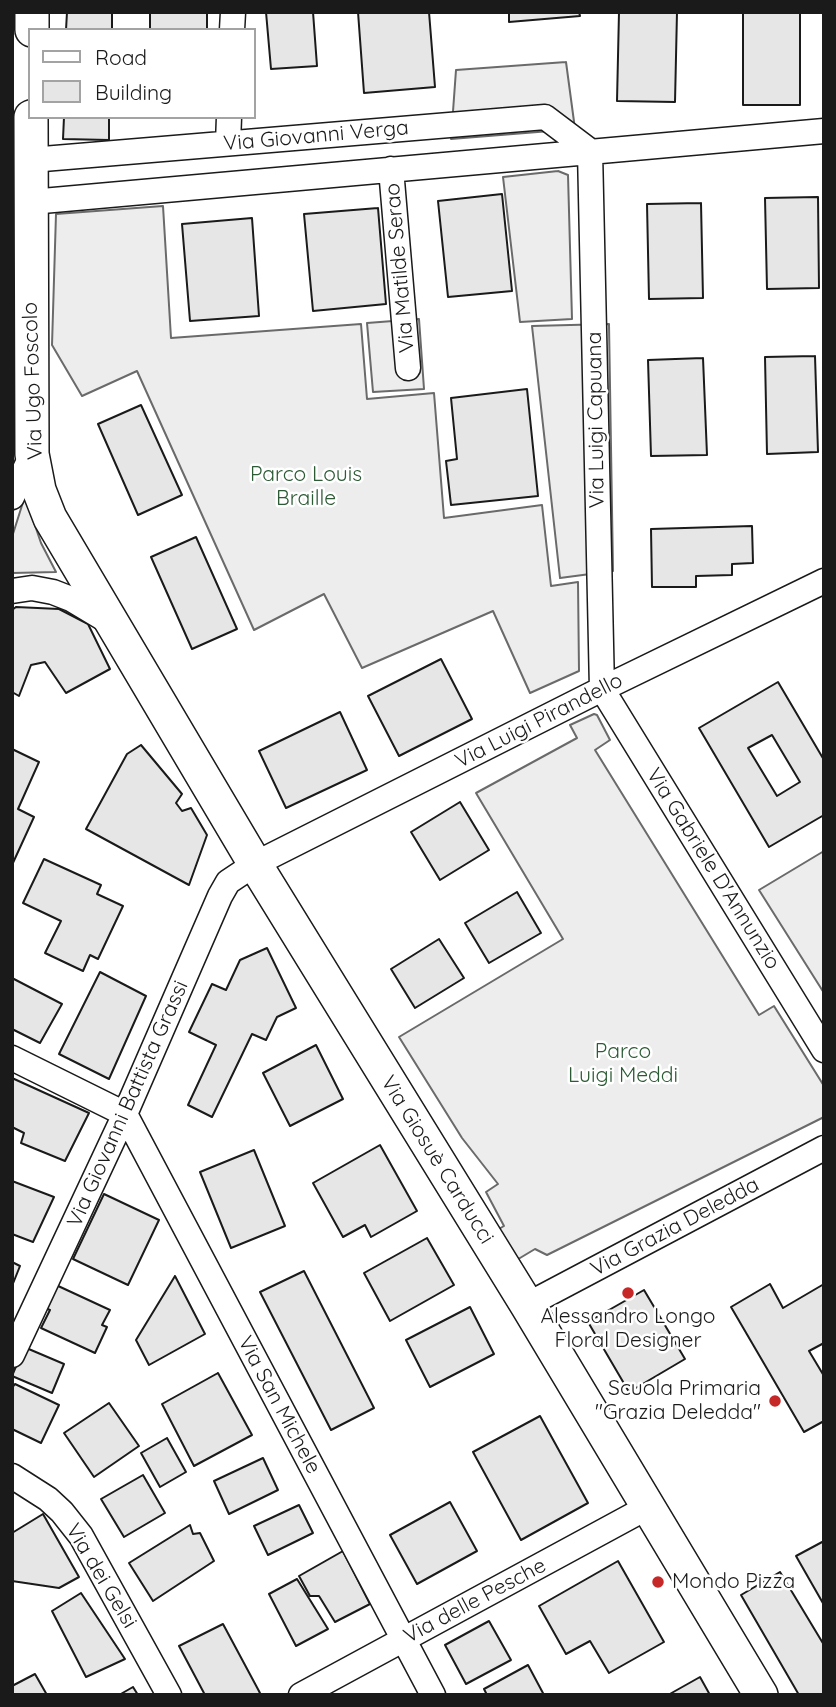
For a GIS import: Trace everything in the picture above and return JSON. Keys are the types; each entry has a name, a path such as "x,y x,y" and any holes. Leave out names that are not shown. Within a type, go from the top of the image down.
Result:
{"street":[{"name":"Via Giovanni Verga","path":"31,160 545,117 590,150"},
{"name":"Via Ugo Foscolo","path":"31,119 32,202 22,239 32,454 50,518 115,625"},
{"path":"228,143 229,119"},
{"name":"Via Giovanni Verga","path":"32,202 824,131"},
{"name":"Via Luigi Capuana","path":"590,150 602,689"},
{"name":"Via Matilde Serao","path":"391,169 408,368"},
{"path":"12,497 32,454"},
{"name":"Via Luigi Pirandello","path":"255,863 602,689 824,582"},
{"path":"12,591 33,588 53,592 71,598 115,625"},
{"name":"Via Giosuè Carducci","path":"115,625 255,863 527,1305 761,1695"},
{"name":"Via Gabriele D'Annunzio","path":"602,689 824,1050"},
{"name":"Via Giovanni Battista Grassi","path":"12,1355 125,1114 220,896 228,882 255,863"},
{"path":"12,1058 125,1114"},
{"name":"Via San Michele","path":"125,1114 433,1695"},
{"name":"Via Grazia Deledda","path":"527,1305 824,1148"},
{"name":"Via dei Gelsi","path":"12,1476 48,1499 81,1536 169,1695"},
{"name":"Via delle Pesche","path":"301,1695 648,1507"}],"shaded area":[{"path":"566,62 575,129 451,139 456,70"},
{"path":"558,171 568,175 572,319 520,322 503,177"},
{"name":"Parco Louis Braille","path":"163,206 171,338 361,324 367,399 434,393 444,518 542,505 551,586 578,582 579,671 530,693 493,611 362,668 324,594 254,630 137,371 82,396 52,345 56,214"},
{"path":"419,319 424,389 373,392 367,323"},
{"path":"609,324 613,571 560,578 532,326"},
{"path":"25,496 41,543 56,572 12,573 12,537"},
{"name":"Parco Luigi Meddi","path":"594,714 610,740 595,750 759,1015 774,1006 824,1086 824,1117 547,1255 535,1249 515,1261 497,1230 504,1226 486,1192 498,1184 462,1138 399,1037 563,939 476,793 577,738 570,725"},
{"path":"824,851 824,993 759,890"}],"building":[{"path":"67,12 112,12 112,28 66,28"},
{"path":"150,12 207,12 207,28 150,28"},
{"path":"266,12 313,12 317,66 271,69"},
{"path":"358,12 429,12 435,87 364,93"},
{"path":"509,12 579,12 580,16 509,22"},
{"path":"619,12 677,12 675,102 617,101"},
{"path":"743,12 800,12 800,105 743,105"},
{"path":"64,119 109,119 109,140 63,139"},
{"path":"502,194 512,291 448,297 438,201"},
{"path":"818,197 819,288 767,289 765,198"},
{"path":"701,203 703,298 649,299 647,204"},
{"path":"378,208 386,304 313,311 304,214"},
{"path":"252,218 259,316 190,321 182,224"},
{"path":"815,356 818,452 767,454 765,357"},
{"path":"703,358 707,455 651,456 648,360"},
{"path":"527,389 538,496 451,505 446,461 457,459 451,398"},
{"path":"141,405 182,495 138,515 98,424"},
{"path":"752,526 753,563 732,564 732,575 696,576 696,587 652,587 651,529"},
{"path":"196,537 237,629 192,649 151,557"},
{"path":"16,607 59,609 88,624 110,669 66,693 45,662 31,665 19,696 12,692 12,610"},
{"path":"441,659 472,719 399,756 368,696"},
{"path":"778,682 824,760 824,815 769,847 699,728","holes":["772,735 800,782 777,796 748,748"]},
{"path":"340,712 367,770 286,808 259,751"},
{"path":"141,745 182,794 176,803 182,811 191,808 207,835 189,885 86,829 127,754"},
{"path":"12,749 39,762 18,809 34,817 12,865"},
{"path":"460,802 489,850 440,880 411,832"},
{"path":"44,859 101,885 97,894 123,906 98,959 90,955 83,971 45,953 61,921 23,903"},
{"path":"517,892 541,933 489,963 465,923"},
{"path":"439,939 464,978 415,1008 391,969"},
{"path":"267,948 296,1008 277,1017 266,1040 252,1034 212,1117 188,1105 216,1045 189,1032 212,984 226,990 240,960"},
{"path":"100,972 146,996 109,1079 59,1054"},
{"path":"12,978 62,1004 40,1043 12,1029"},
{"path":"316,1045 343,1099 290,1126 263,1073"},
{"path":"12,1078 89,1113 65,1161 21,1143 24,1133 12,1127"},
{"path":"380,1145 417,1211 371,1237 365,1225 343,1237 313,1183"},
{"path":"254,1150 285,1226 231,1248 200,1172"},
{"path":"12,1181 54,1197 33,1242 12,1234"},
{"path":"104,1194 159,1220 128,1285 73,1259"},
{"path":"427,1238 454,1285 390,1321 364,1273"},
{"path":"12,1262 20,1266 12,1286"},
{"path":"304,1271 374,1408 331,1430 260,1292"},
{"path":"175,1276 205,1334 149,1365 136,1340"},
{"path":"770,1284 783,1308 824,1284 824,1343 809,1351 824,1376 824,1421 804,1432 731,1307"},
{"path":"56,1285 110,1310 102,1325 107,1327 95,1353 41,1328 50,1310 45,1308"},
{"path":"644,1290 685,1359 629,1392 588,1322"},
{"path":"470,1307 494,1354 430,1387 406,1340"},
{"path":"24,1347 64,1364 52,1393 12,1376"},
{"path":"218,1373 252,1435 194,1466 162,1404"},
{"path":"15,1384 59,1405 41,1443 12,1429 12,1388"},
{"path":"109,1403 139,1446 94,1477 64,1433"},
{"path":"540,1416 588,1503 521,1540 473,1452"},
{"path":"167,1438 186,1472 160,1487 141,1453"},
{"path":"263,1458 278,1490 229,1514 214,1481"},
{"path":"143,1475 165,1513 124,1537 101,1499"},
{"path":"450,1502 477,1551 417,1584 390,1535"},
{"path":"299,1505 313,1533 268,1555 254,1526"},
{"path":"43,1514 79,1577 59,1588 12,1581 12,1533"},
{"path":"190,1525 193,1534 200,1533 214,1561 153,1601 129,1563"},
{"path":"824,1541 824,1605 796,1556"},
{"path":"343,1551 370,1604 335,1622 319,1596 310,1596 299,1576"},
{"path":"618,1561 664,1642 609,1673 590,1641 566,1654 539,1606"},
{"path":"780,1572 824,1645 824,1695 799,1695 741,1595"},
{"path":"297,1579 328,1629 296,1646 269,1594"},
{"path":"81,1593 125,1659 86,1677 52,1611"},
{"path":"489,1621 511,1660 466,1684 445,1645"},
{"path":"223,1624 260,1693 257,1695 205,1695 179,1646"},
{"path":"528,1665 544,1695 487,1695 484,1689"},
{"path":"35,1674 47,1695 12,1695 12,1686"},
{"path":"700,1677 710,1695 668,1695"},
{"path":"133,1687 138,1695 119,1695"}],"place":[{"name":"Alessandro Longo Floral Designer","path":"628,1293"},
{"name":"Scuola Primaria \"Grazia Deledda\"","path":"775,1401"},
{"name":"Mondo Pizza","path":"658,1582"}]}
